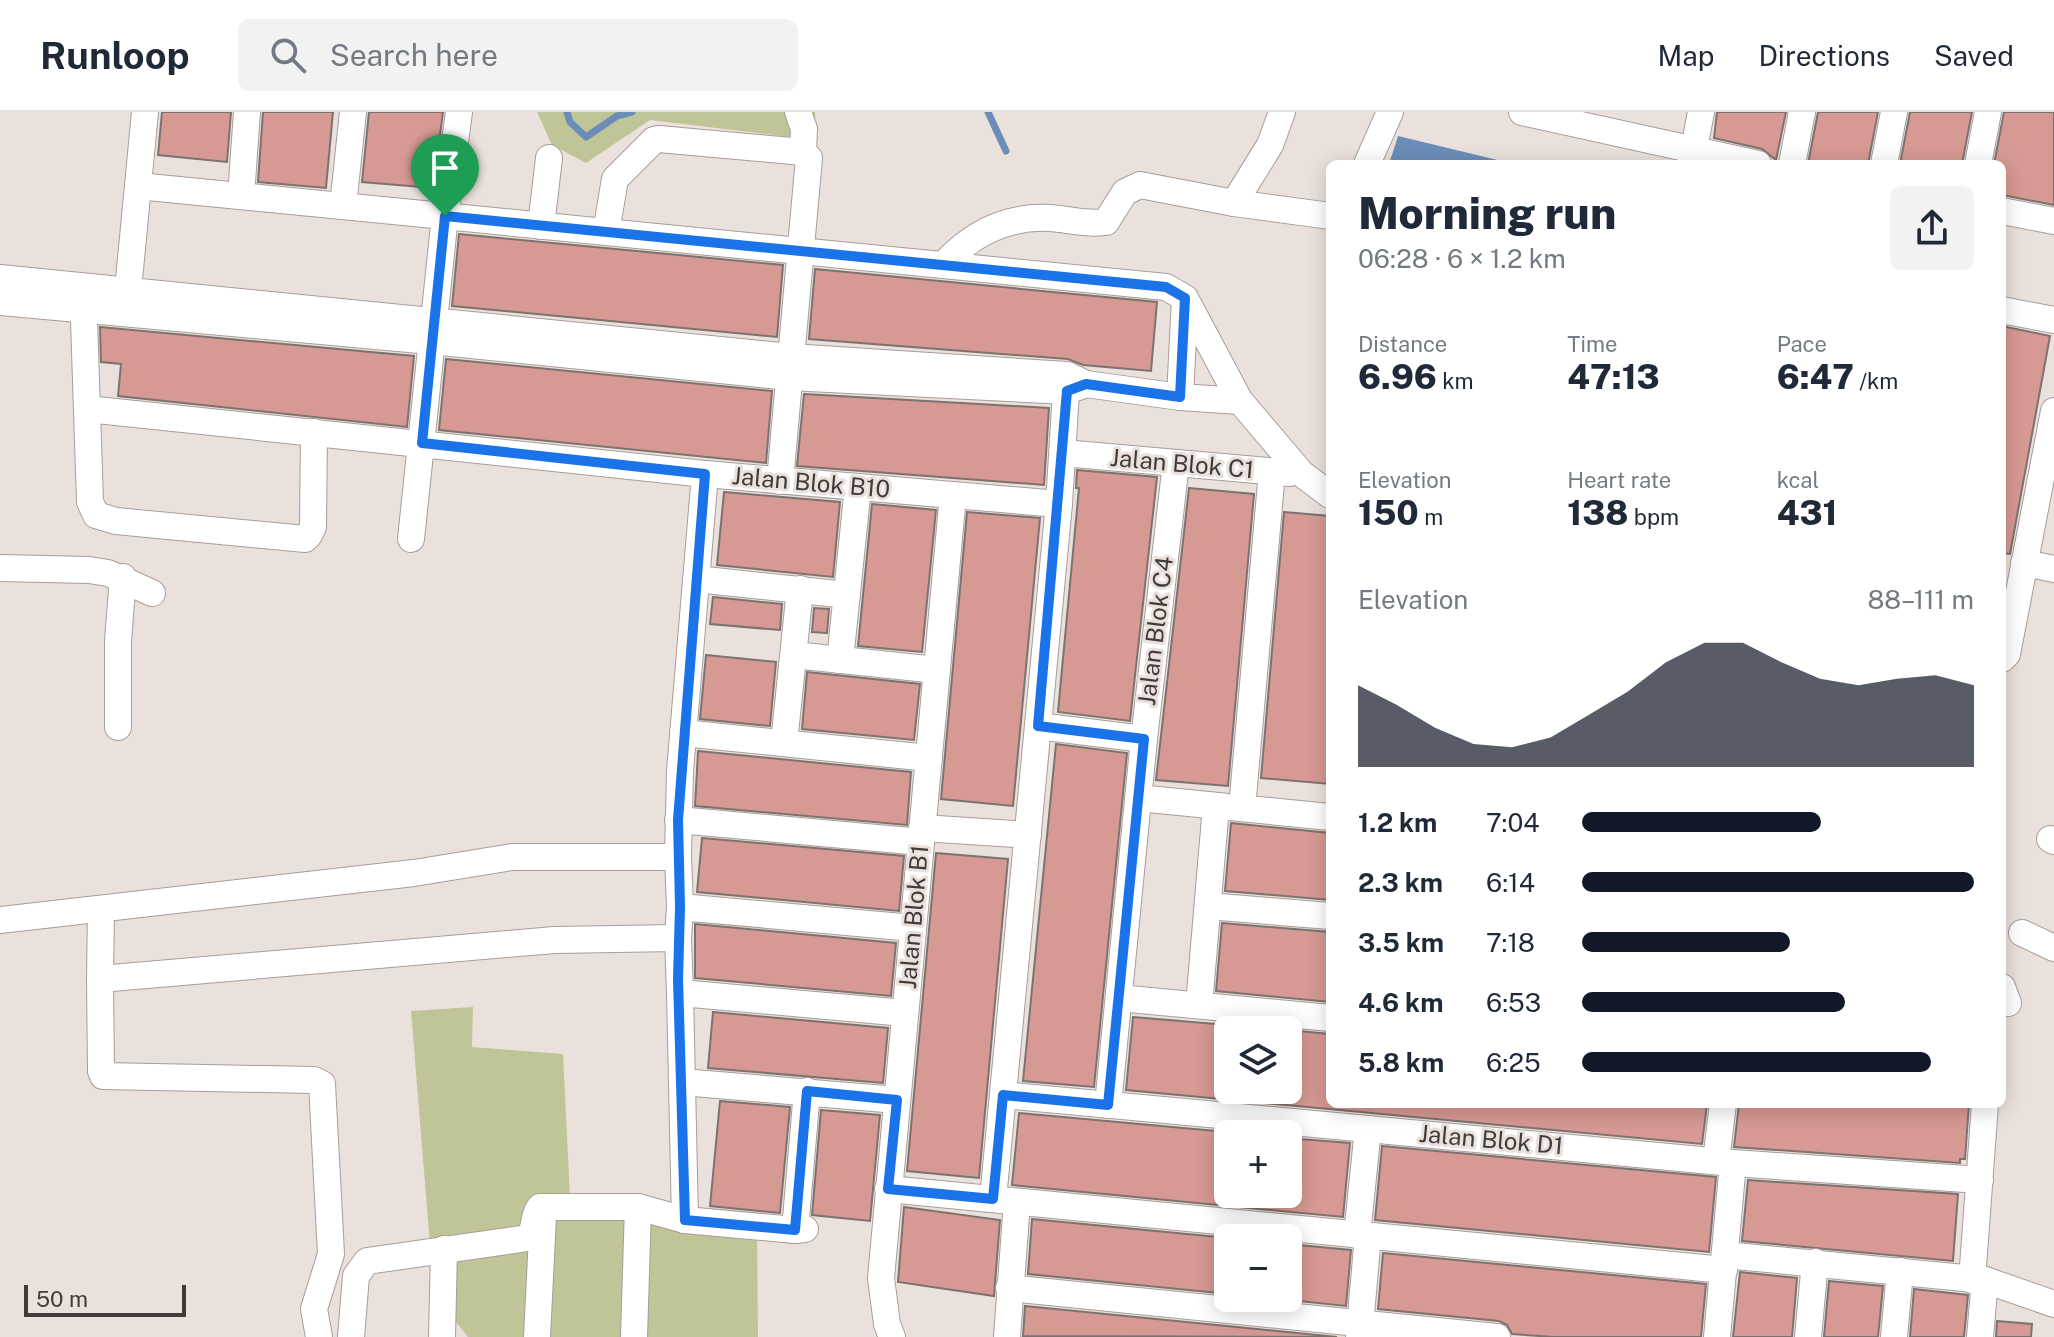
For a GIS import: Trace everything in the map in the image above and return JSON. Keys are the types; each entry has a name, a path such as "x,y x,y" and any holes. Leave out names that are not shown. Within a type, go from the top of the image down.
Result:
{"street":[{"path":"128,290 145,112"},
{"path":"241,196 247,112"},
{"path":"343,206 353,112"},
{"path":"411,539 432,330 459,112"},
{"path":"798,112 804,129 803,152"},
{"path":"1234,203 1270,145 1282,112"},
{"path":"1369,160 1390,112"},
{"path":"1522,112 1692,158 1714,160"},
{"path":"1692,158 1701,112"},
{"path":"1793,160 1802,112"},
{"path":"1885,160 1894,112"},
{"path":"1979,160 1988,112"},
{"path":"606,232 616,177 654,140 803,152 809,158 780,481"},
{"path":"541,226 549,158"},
{"path":"943,265 986,229 1014,220 1047,218 1097,224 1106,222 1125,192 1140,185 1234,203 1326,215"},
{"path":"138,186 1166,287 1185,298 1240,401 1302,474 1326,492"},
{"path":"2006,212 2054,221"},
{"path":"0,278 85,299 128,290 432,330"},
{"path":"1180,397 1185,298"},
{"path":"85,299 90,502 96,515 116,521 305,539 313,527 314,432"},
{"path":"0,302 85,299 432,330 790,367 1074,383 1180,397 1240,401"},
{"path":"2006,311 2054,320"},
{"path":"1007,1337 1009,1288 1003,1095 1063,453 1074,383"},
{"name":"Jalan Blok B10","path":"87,409 705,474 1059,504"},
{"path":"2006,655 2024,563 2048,482 2054,411"},
{"name":"Jalan Blok C1","path":"1063,453 1302,474"},
{"name":"Jalan Blok C4","path":"1108,1105 1144,739 1176,463"},
{"path":"1199,1005 1208,906 1229,807 1272,472"},
{"path":"685,1220 678,820 705,474"},
{"path":"840,660 858,487"},
{"name":"Jalan Blok B1","path":"892,1337 887,1324 881,1278 953,495"},
{"path":"2024,563 2054,569"},
{"path":"0,568 89,570 123,577 152,593"},
{"path":"118,727 118,641 123,577"},
{"path":"696,579 847,595"},
{"path":"784,743 800,589"},
{"path":"794,655 937,670"},
{"path":"1038,726 1144,739"},
{"path":"683,733 929,758"},
{"path":"1138,798 1326,817"},
{"path":"678,820 922,835 1028,835"},
{"path":"0,920 414,873 512,857 678,857"},
{"path":"1208,906 1326,916"},
{"path":"680,907 913,928"},
{"path":"101,909 103,1076 314,1080 322,1084 331,1254 314,1309 319,1337"},
{"path":"2022,933 2054,948"},
{"path":"100,979 554,940 678,938"},
{"path":"680,993 905,1013"},
{"path":"1119,998 1326,1018"},
{"path":"682,1082 897,1100"},
{"path":"351,1337 356,1276 367,1261 528,1238 536,1212 544,1206 638,1207 685,1220 800,1229 807,1091"},
{"name":"Jalan Blok D1","path":"1003,1095 1725,1162 1980,1180"},
{"path":"1717,1337 1725,1262 1723,1108"},
{"path":"1980,1337 1980,1180 1985,1108"},
{"path":"1359,1330 1368,1129"},
{"path":"888,1189 1363,1235 1725,1262 1815,1262 1979,1280 2054,1304"},
{"path":"537,1337 544,1206"},
{"path":"634,1337 638,1207"},
{"path":"442,1337 444,1249"},
{"path":"1808,1337 1815,1262"},
{"path":"1894,1337 1900,1271"},
{"path":"1009,1288 1359,1330 1497,1337"}],"green space":[{"path":"537,112 815,112 816,140 650,120 586,163 552,145"},
{"path":"473,1007 472,1047 563,1054 571,1218 757,1228 758,1337 468,1337 434,1294 411,1011"}],"water":[{"path":"1398,136 1497,160 1390,160"}],"building":[{"path":"162,112 231,112 227,162 158,155"},
{"path":"263,112 333,112 326,188 258,182"},
{"path":"369,112 443,112 433,188 362,182"},
{"path":"1717,112 1786,112 1776,160 1762,149 1714,138"},
{"path":"1818,112 1878,112 1869,160 1809,160"},
{"path":"1910,112 1972,112 1963,160 1901,160"},
{"path":"2004,112 2054,112 2054,205 2006,196 2006,160 1995,160"},
{"path":"459,234 783,265 777,337 452,306"},
{"path":"815,269 1157,302 1151,371 1083,365 1068,359 809,339"},
{"path":"100,327 414,356 407,427 118,396 121,364 101,362"},
{"path":"2006,327 2050,336 2010,554 2006,554"},
{"path":"446,359 772,391 766,463 439,430"},
{"path":"804,394 1049,408 1044,485 797,466"},
{"path":"1077,470 1157,477 1130,721 1058,712 1079,488 1076,488"},
{"path":"1189,488 1254,494 1228,786 1156,780"},
{"path":"724,492 840,502 833,577 717,565"},
{"path":"872,504 936,510 922,652 858,646"},
{"path":"967,512 1040,518 1013,806 941,799"},
{"path":"1284,512 1326,516 1326,784 1261,778"},
{"path":"713,597 782,604 780,630 710,624"},
{"path":"814,608 829,609 827,633 812,632"},
{"path":"706,655 776,662 770,726 700,719"},
{"path":"807,672 920,684 914,740 802,729"},
{"path":"1056,744 1127,753 1094,1087 1023,1081"},
{"path":"698,751 911,772 907,825 695,806"},
{"path":"1231,823 1326,833 1326,900 1225,891"},
{"path":"702,838 904,856 899,911 697,892"},
{"path":"936,853 1008,859 979,1178 907,1171"},
{"path":"1222,923 1326,932 1326,1002 1216,991"},
{"path":"695,924 896,943 891,996 695,978"},
{"path":"713,1012 888,1028 883,1083 708,1068"},
{"path":"1133,1017 1214,1024 1214,1098 1126,1090"},
{"path":"1302,1031 1326,1034 1326,1108 1706,1108 1702,1144 1275,1104 1302,1104"},
{"path":"720,1101 790,1107 780,1213 710,1206"},
{"path":"1739,1108 1969,1108 1965,1159 1960,1159 1960,1163 1734,1147"},
{"path":"821,1110 880,1115 870,1221 812,1215"},
{"path":"1019,1113 1214,1131 1214,1205 1012,1185"},
{"path":"1302,1139 1350,1143 1343,1217 1250,1208 1302,1208"},
{"path":"1382,1146 1716,1177 1709,1252 1375,1220"},
{"path":"1748,1180 1958,1194 1953,1261 1742,1241"},
{"path":"904,1207 1000,1220 994,1296 898,1282"},
{"path":"1032,1219 1214,1237 1214,1293 1028,1274"},
{"path":"1302,1245 1351,1250 1346,1306 1302,1301"},
{"path":"1383,1253 1706,1284 1701,1337 1512,1334 1507,1325 1499,1321 1378,1309"},
{"path":"1740,1272 1797,1278 1792,1337 1733,1337"},
{"path":"1829,1281 1883,1286 1878,1337 1824,1337"},
{"path":"1914,1289 1968,1295 1964,1337 1910,1337"},
{"path":"1025,1306 1337,1337 1023,1336"},
{"path":"1997,1321 2032,1324 2031,1337 1996,1337"}],"waterway":[{"path":"567,112 570,122 586,137 617,116 632,112"},
{"path":"988,112 1006,151"}],"route":[{"path":"445,216 1166,287 1185,298 1180,397 1086,384 1067,391 1038,726 1144,739 1108,1105 1003,1095 993,1199 888,1189 897,1100 807,1091 795,1230 685,1220 678,979 678,820 705,474 422,443 445,216"}]}
